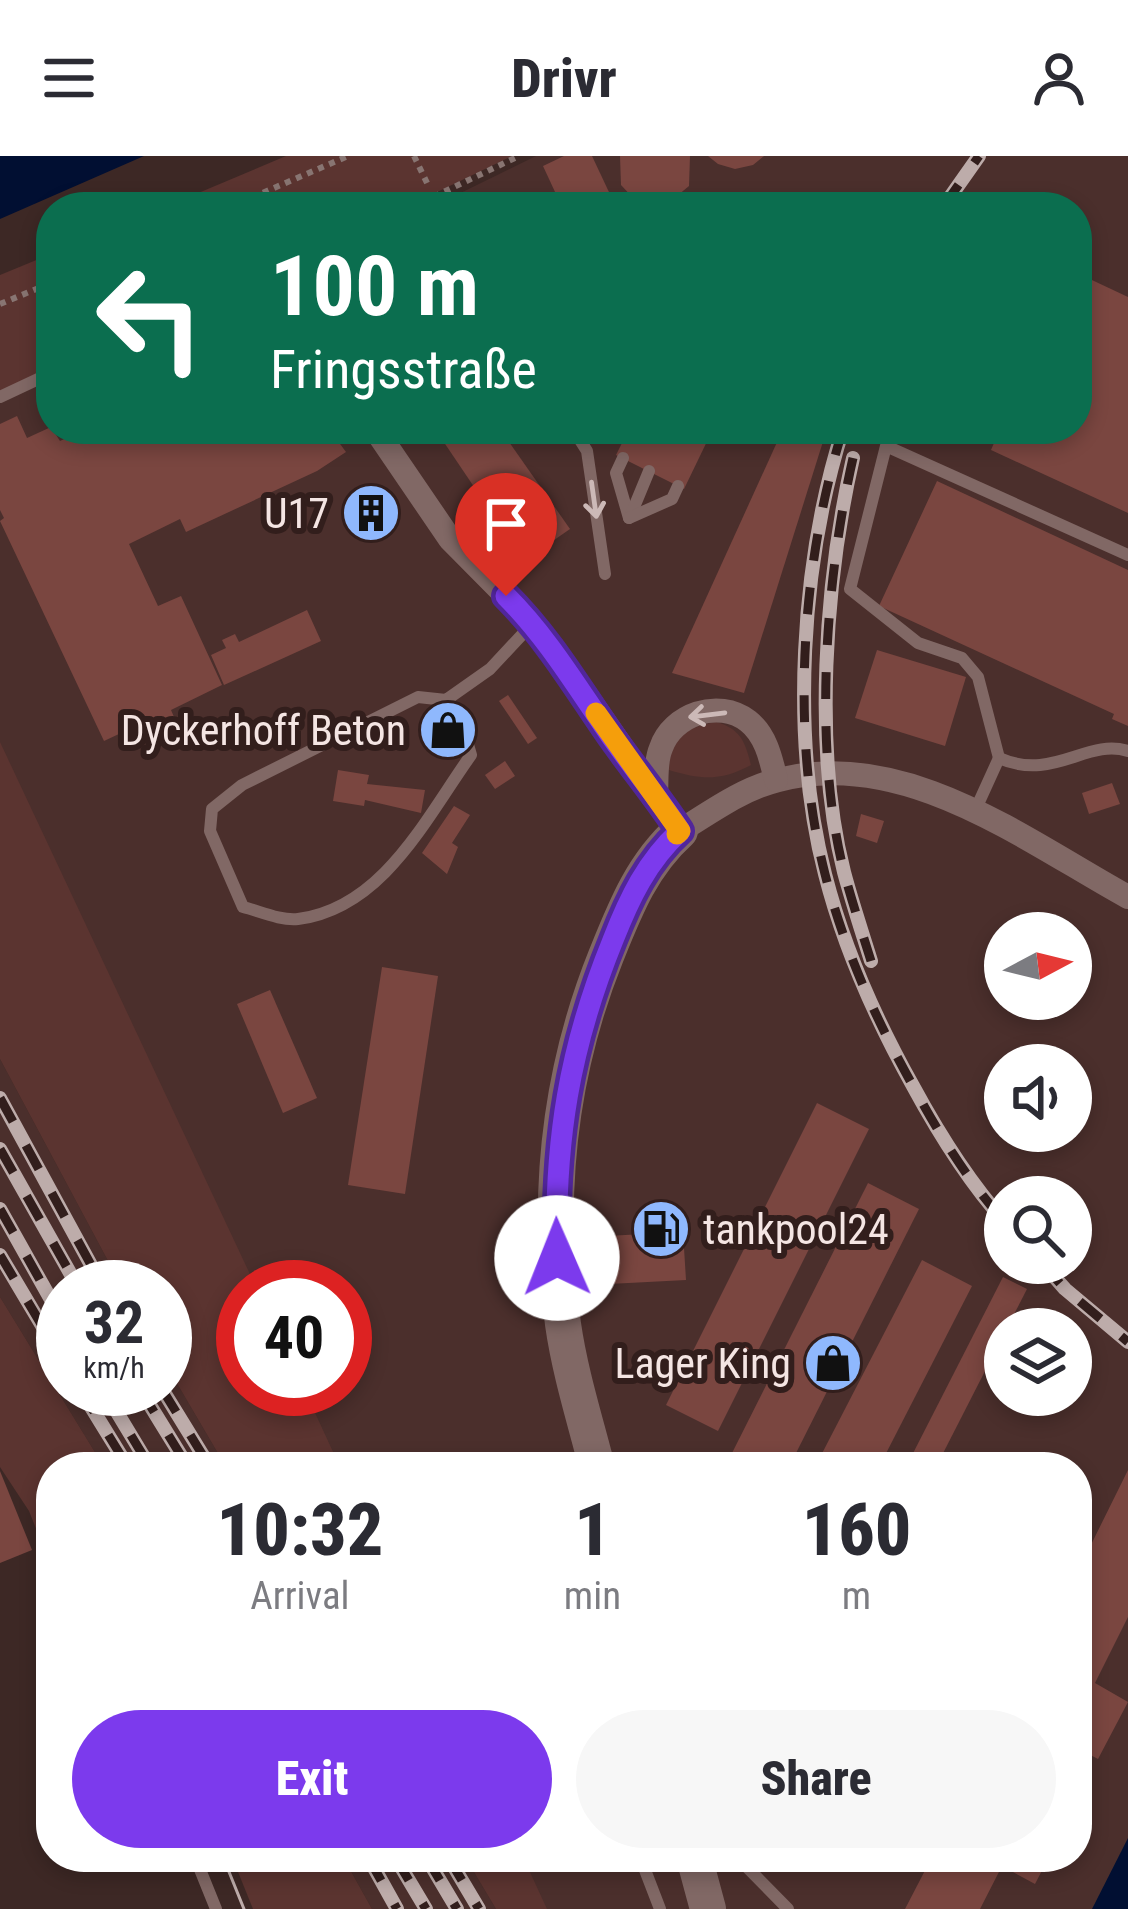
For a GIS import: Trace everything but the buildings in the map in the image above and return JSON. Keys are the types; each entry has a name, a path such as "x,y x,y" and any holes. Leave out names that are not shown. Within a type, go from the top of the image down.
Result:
{"street":[{"path":"385,444 450,539 533,623 680,831"},
{"path":"656,795 658,756 671,728 683,718 717,710 746,719 758,732 776,780"},
{"path":"593,1452 562,1310 556,1214 558,1141 575,1046 594,987 646,870 680,831 746,791 776,780 830,773 875,776 912,785 974,813 1128,897"},
{"path":"698,1872 708,1909"}],"lane":[{"path":"0,397 36,381"},
{"path":"583,444 605,574"},
{"path":"974,813 999,758 978,677 962,658 918,643 850,589 886,446 1128,555"},
{"path":"623,458 616,473 629,518"},
{"path":"629,518 649,471"},
{"path":"629,518 672,499 678,486"},
{"path":"446,700 464,730 471,754 385,875 343,906 294,920 243,907 210,831 212,808 242,785 418,697 446,700 490,669 533,623"},
{"path":"999,758 1022,769 1055,765 1115,747 1128,752"},
{"path":"201,1872 216,1909"},
{"path":"646,1872 660,1909"},
{"path":"752,1872 788,1909"}],"path":[{"path":"265,192 348,156"},
{"path":"414,156 428,185"},
{"path":"443,192 519,156"},
{"path":"0,304 36,289"}],"shaded area":[{"path":"286,156 512,156 437,192 201,192"},
{"path":"536,156 1128,156 1128,1909 539,1909 522,1872 1092,1872 1092,1452 326,1452 309,1416 372,1416 372,1260 236,1260 0,755 0,399 36,383 36,444 1092,444 1092,192 463,192"},
{"path":"36,260 36,378 0,394 0,275"},
{"path":"716,722 741,738 751,765 711,777 669,770 676,742 696,727"},
{"path":"0,742 243,1260 216,1260 216,1416 316,1416 333,1452 217,1452 192,1409 192,1260 108,1260 0,1059"},
{"path":"0,1059 108,1260 36,1260 36,1356 0,1297"},
{"path":"0,1297 36,1356 36,1416 73,1416 95,1452 36,1452 36,1528 0,1467"},
{"path":"192,1409 217,1452 95,1452 73,1416 192,1416"},
{"path":"238,1872 351,1872 372,1909 253,1909"},
{"path":"351,1872 474,1872 496,1909 372,1909"},
{"path":"474,1872 530,1872 547,1909 496,1909"}],"water":[{"path":"0,156 144,156 62,192 36,192 36,203 0,219"},
{"path":"1128,1838 1128,1909 1092,1909"}],"tram line":[{"path":"229,1872 244,1909"}],"railway":[{"path":"954,192 979,156"},
{"path":"839,444 818,536 805,650 804,709 814,821 833,902 873,1009 944,1139 984,1196"},
{"path":"853,458 835,557 826,720 834,824 871,961"},
{"path":"0,1098 88,1260"},
{"path":"0,1149 63,1260"},
{"path":"0,1209 36,1273"},
{"path":"0,1255 36,1316"},
{"path":"1061,1284 1128,1342"},
{"path":"97,1416 119,1452"},
{"path":"119,1416 141,1452"},
{"path":"157,1416 179,1452"},
{"path":"179,1416 201,1452"},
{"path":"376,1872 397,1909"},
{"path":"404,1872 426,1909"},
{"path":"435,1872 457,1909"},
{"path":"457,1872 479,1909"}],"slow traffic":[{"path":"596,713 656,795 680,831 677,834"}],"place":[{"name":"U17","path":"371,513"},
{"name":"Dyckerhoff Beton","path":"448,730"},
{"name":"tankpool24","path":"661,1229"},
{"name":"Lager King","path":"833,1363"}],"route":[{"path":"506,596 566,666 680,831 661,848 626,908 575,1046 558,1141 557,1258"}]}
